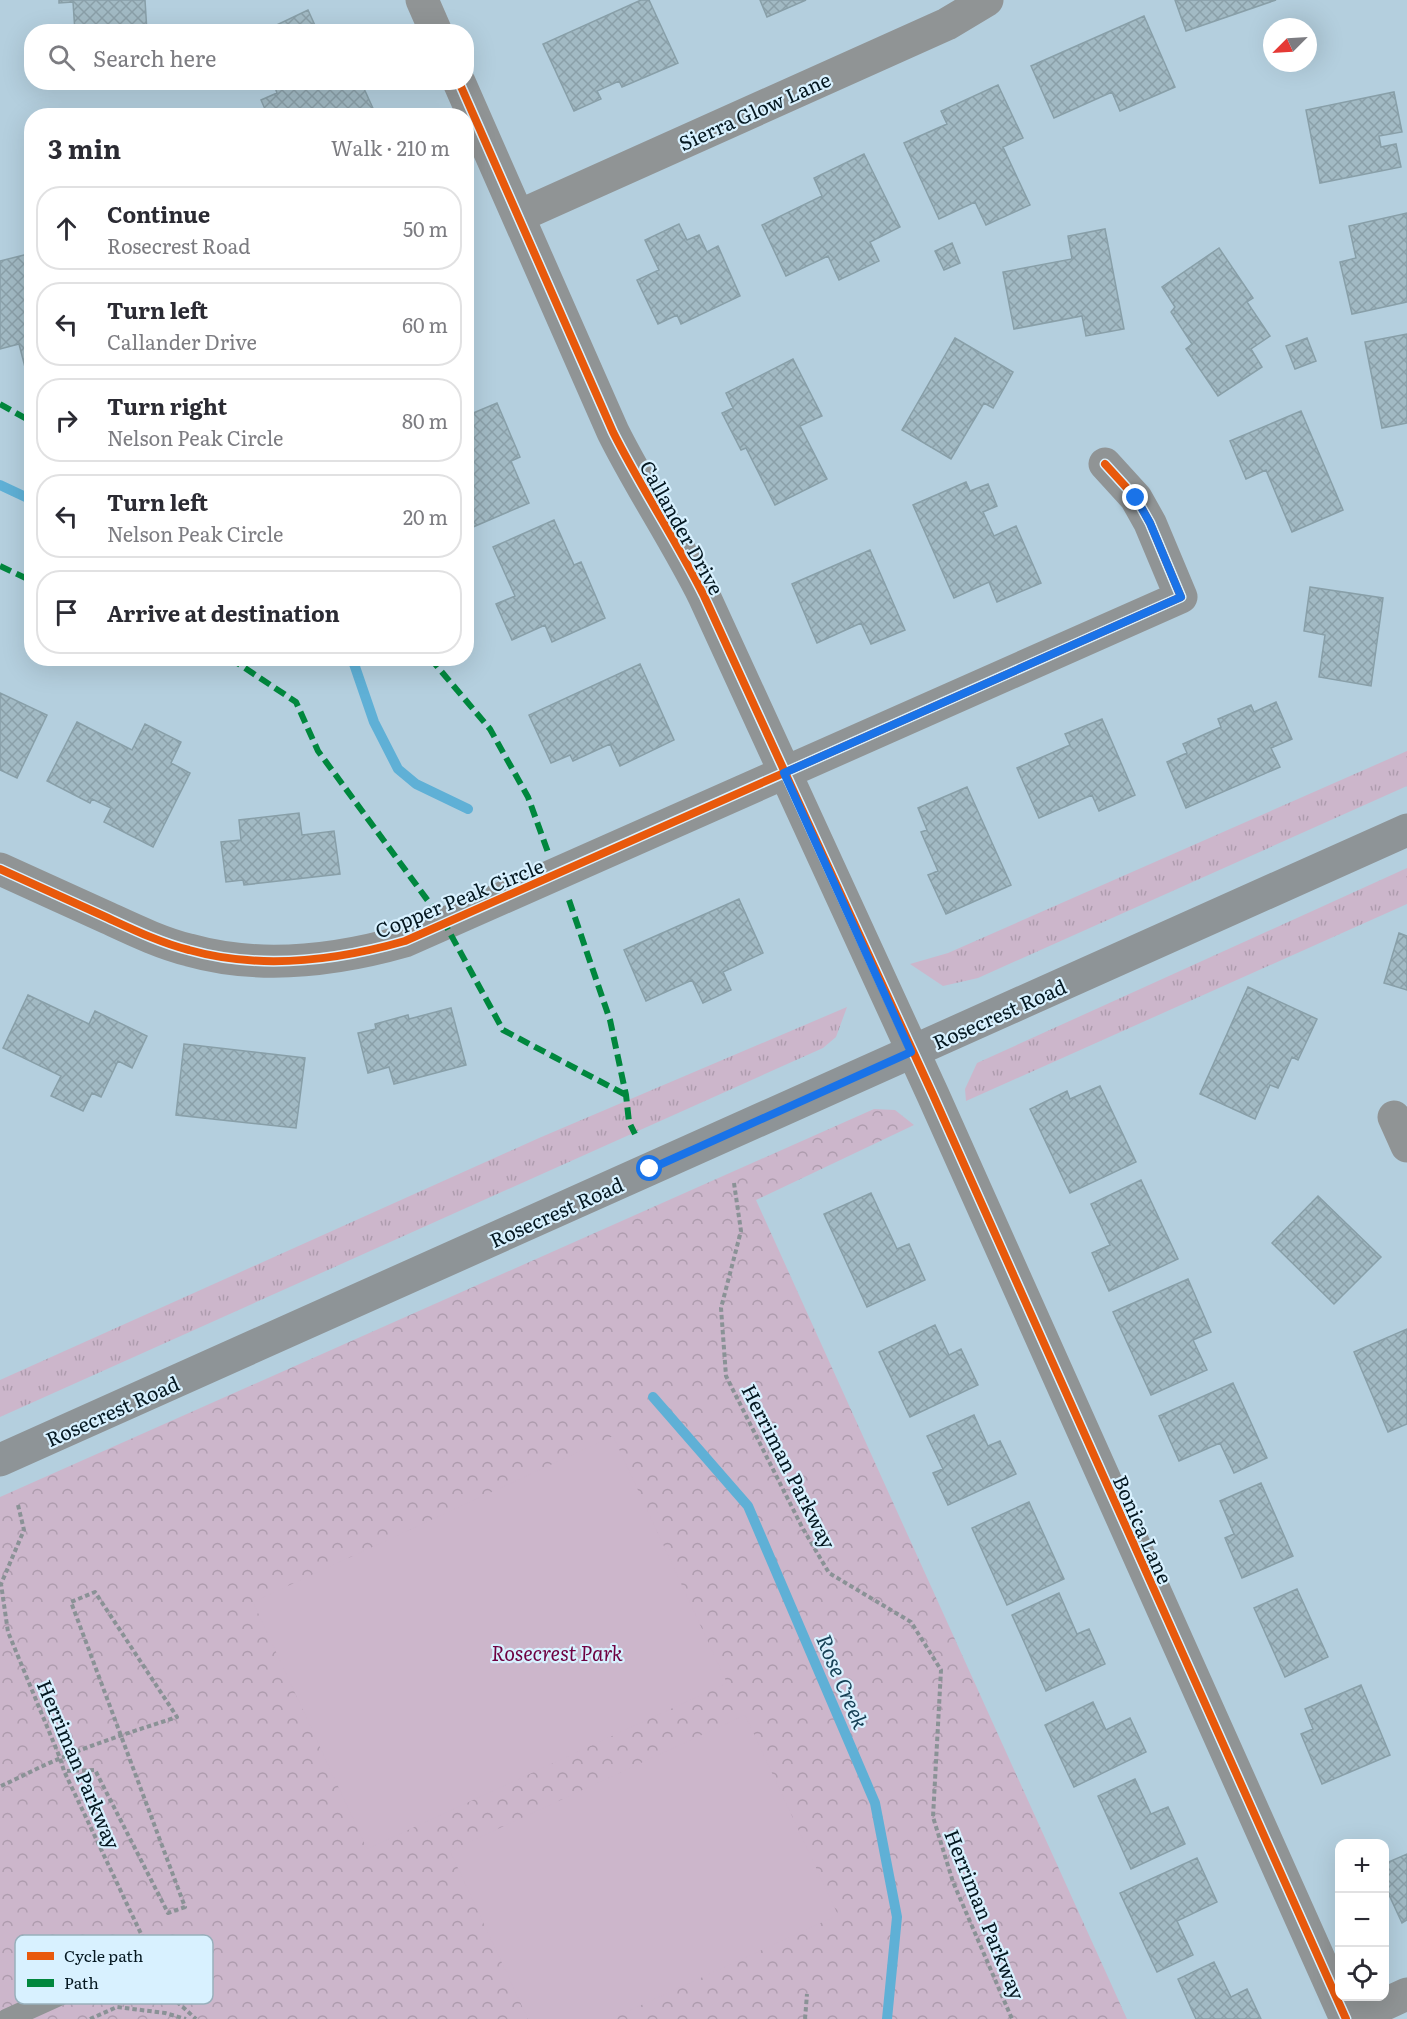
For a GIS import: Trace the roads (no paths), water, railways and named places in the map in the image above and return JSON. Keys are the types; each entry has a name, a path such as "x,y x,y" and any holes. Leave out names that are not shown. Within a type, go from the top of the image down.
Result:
{"main road":[{"name":"Rosecrest Road","path":"0,1460 1407,830"}],"street":[{"path":"422,0 432,24"},
{"name":"Sierra Glow Lane","path":"519,216 947,24 987,0"},
{"name":"Callander Drive","path":"463,90 471,108"},
{"name":"Callander Drive","path":"474,116 613,432 641,486 690,568 911,1052"},
{"name":"Copper Peak Circle","path":"0,869 151,937 189,951 276,962 320,960 363,953 405,941 1181,597 1150,523 1136,498 1105,464"},
{"name":"Bonica Lane","path":"911,1052 938,1106 1346,2019"},
{"path":"1352,2019 1407,1994"}],"lane":[{"path":"6,2019 40,2004"}],"waterway":[{"name":"Rose Creek","path":"0,485 24,496"},
{"name":"Rose Creek","path":"355,666 374,722 398,769 416,784 468,809"},
{"name":"Rose Creek","path":"653,1397 748,1506 875,1803 897,1917 887,2019"}],"park label":[{"name":"Rosecrest Park","path":"557,1652"}]}
